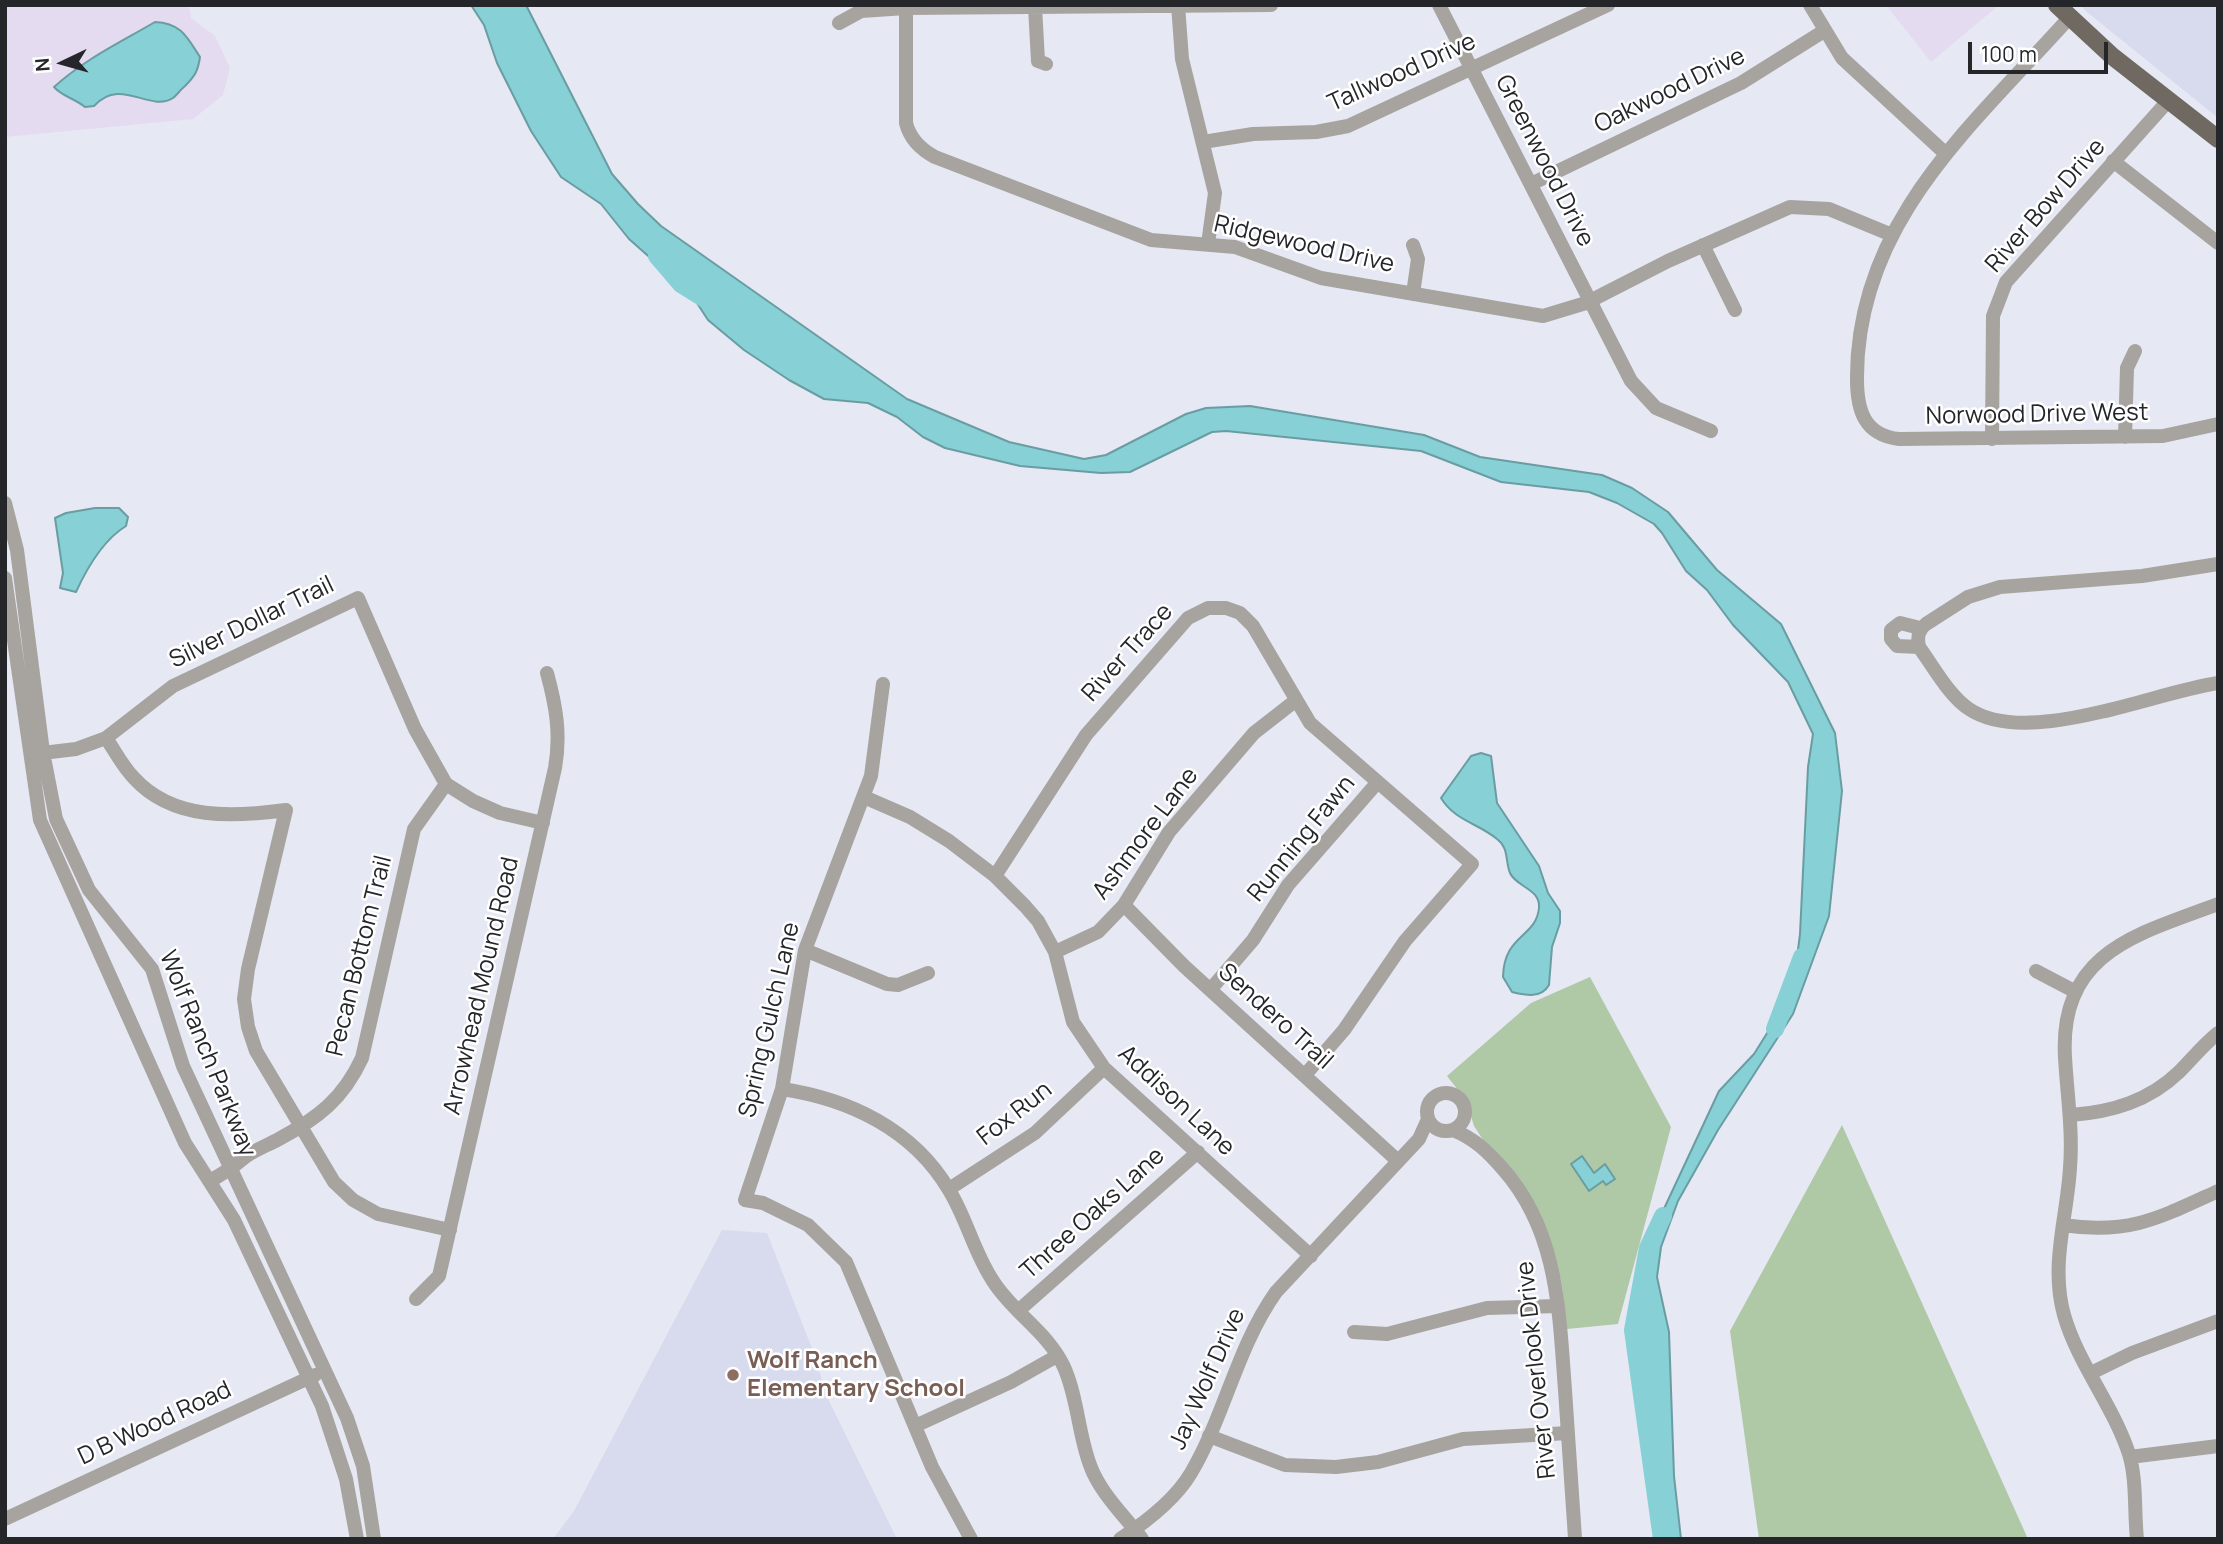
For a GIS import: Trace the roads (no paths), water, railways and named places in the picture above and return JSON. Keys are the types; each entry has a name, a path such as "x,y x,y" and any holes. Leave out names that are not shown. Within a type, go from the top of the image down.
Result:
{"main road":[{"path":"2063,12 2168,101 2218,139"}],"street":[{"path":"839,23 861,11 906,8 1272,5"},
{"name":"Greenwood Drive","path":"1439,5 1631,381 1656,408 1711,431"},
{"name":"Tallwood Drive","path":"1203,142 1253,134 1333,130 1371,116 1608,5"},
{"path":"1810,5 1824,31 1855,71 1945,153"},
{"path":"1178,6 1182,59 1215,193 1208,243"},
{"path":"1035,7 1038,61 1046,64"},
{"name":"Ridgewood Drive","path":"906,8 906,122 909,133 919,147 935,157 1132,234 1176,244 1208,243 1236,247 1321,278 1543,316 1590,301 1773,211 1805,206 1829,209 1892,235"},
{"path":"1892,235 1908,203 1945,153 2063,12"},
{"name":"Oakwood Drive","path":"1531,184 1741,83 1824,31"},
{"name":"River Bow Drive","path":"1992,439 1991,355 1996,303 2019,265 2168,101"},
{"path":"2113,161 2218,243"},
{"name":"Norwood Drive West","path":"1892,235 1870,290 1858,341 1856,392 1863,419 1878,434 1892,439 2163,436 2218,424"},
{"path":"1413,245 1418,259 1413,294"},
{"path":"1703,245 1735,310"},
{"path":"2125,437 2127,368 2135,352"},
{"name":"Wolf Ranch Parkway","path":"5,503 17,550 36,754 37,810 43,830 185,1143 234,1220 309,1378 342,1460 356,1539"},
{"path":"1919,647 1897,646 1891,635 1895,625 1920,628 1968,597 2000,587 2152,575 2218,564"},
{"name":"Wolf Ranch Parkway","path":"5,578 36,754 59,827 89,890 152,969 180,1059 347,1418 360,1459 374,1539"},
{"name":"Silver Dollar Trail","path":"36,754 76,748 106,738 173,686 358,598 415,729 446,784 473,802 500,813 542,823"},
{"name":"River Trace","path":"995,876 1086,735 1195,613 1208,608 1226,608 1245,617 1310,723 1472,863 1405,942 1344,1030 1305,1074"},
{"path":"1920,628 1919,647 1969,709 1994,721 2007,723 2053,720 2180,688 2218,683"},
{"name":"Arrowhead Mound Road","path":"416,1299 439,1276 559,744 558,718 547,673"},
{"name":"Spring Gulch Lane","path":"883,684 875,756 864,797 805,950 782,1089 745,1200 763,1203 808,1225 846,1262 932,1467 971,1539"},
{"name":"Ashmore Lane","path":"1055,952 1098,932 1124,905 1178,822 1254,733 1295,701"},
{"path":"106,738 134,779 158,798 194,813 246,816 286,810 248,969 244,999 247,1027 256,1051 334,1182 353,1200 378,1214 450,1230"},
{"name":"Running Fawn","path":"1210,990 1253,940 1288,886 1377,783"},
{"name":"Pecan Bottom Trail","path":"209,1181 230,1171 245,1157 303,1126 339,1098 362,1058 414,829 446,784"},
{"name":"Addison Lane","path":"864,797 910,817 995,876 1038,921 1055,952 1073,1022 1104,1068 1311,1255"},
{"path":"2137,1539 2130,1457 2071,1337 2059,1292 2057,1272 2070,1168 2065,1031 2076,992 2113,947 2143,931 2218,904"},
{"name":"Sendero Trail","path":"1124,905 1210,990 1398,1161"},
{"path":"805,950 887,984 898,985 928,973"},
{"path":"2036,971 2076,992"},
{"path":"2070,1115 2111,1110 2134,1103 2160,1089 2218,1033"},
{"name":"Fox Run","path":"949,1189 1035,1133 1104,1068"},
{"path":"782,1089 818,1095 865,1112 901,1137 949,1189 994,1284 1057,1356 1072,1390 1089,1464 1098,1484 1138,1534"},
{"path":"1445,1093 1461,1100 1464,1117 1473,1138 1433,1124 1430,1102 1445,1093"},
{"path":"1453,1130 1464,1117"},
{"name":"Jay Wolf Drive","path":"1120,1539 1138,1534 1190,1475 1258,1317 1276,1292 1433,1124"},
{"name":"River Overlook Drive","path":"1473,1138 1530,1203 1550,1256 1558,1307 1576,1539"},
{"name":"Three Oaks Lane","path":"1018,1311 1198,1152"},
{"path":"2063,1225 2120,1229 2170,1213 2218,1191"},
{"path":"1354,1332 1387,1334 1488,1308 1558,1307"},
{"path":"2091,1373 2132,1353 2218,1321"},
{"path":"915,1426 1011,1382 1057,1356"},
{"name":"D B Wood Road","path":"5,1519 324,1371"},
{"path":"1209,1436 1284,1465 1336,1467 1378,1462 1462,1439 1568,1433"},
{"path":"2130,1457 2218,1446"}],"water":[{"path":"471,5 526,5 612,174 638,204 661,226 907,399 1009,442 1084,459 1106,455 1186,414 1206,408 1250,406 1424,435 1480,457 1602,475 1632,488 1668,512 1717,570 1781,624 1835,733 1842,791 1829,916 1793,1014 1718,1130 1678,1201 1661,1247 1657,1277 1669,1332 1674,1476 1681,1539 1662,1539 1642,1388 1640,1276 1662,1213 1719,1091 1754,1054 1786,1003 1794,981 1800,934 1808,767 1813,734 1788,682 1733,625 1707,590 1686,571 1654,524 1617,503 1589,492 1501,482 1421,451 1226,431 1212,432 1130,472 1101,473 1020,466 945,448 923,437 897,417 868,403 824,399 744,350 708,320 682,280 655,262 629,239 601,204 561,177 531,131 497,63 484,25"},
{"path":"155,22 177,28 187,37 200,57 194,76 173,98 154,101 114,94 94,106 85,107 54,87 90,60"},
{"path":"95,508 119,508 128,517 126,526 96,555 76,592 60,588 63,573 55,518 66,513"},
{"path":"1481,753 1491,756 1497,803 1539,866 1548,893 1560,911 1560,923 1552,947 1549,985 1537,994 1512,992 1503,977 1509,952 1537,918 1539,902 1532,892 1513,878 1501,843 1453,812 1441,798 1471,756"},
{"path":"1582,1156 1594,1173 1605,1164 1615,1179 1606,1185 1603,1181 1589,1191 1571,1164"}],"waterway":[{"path":"657,256 681,284 707,300"},
{"path":"1775,1029 1802,957"},
{"path":"1662,1539 1633,1330 1648,1248 1663,1216"}],"place":[{"name":"Wolf Ranch Elementary School","path":"733,1375"}]}
